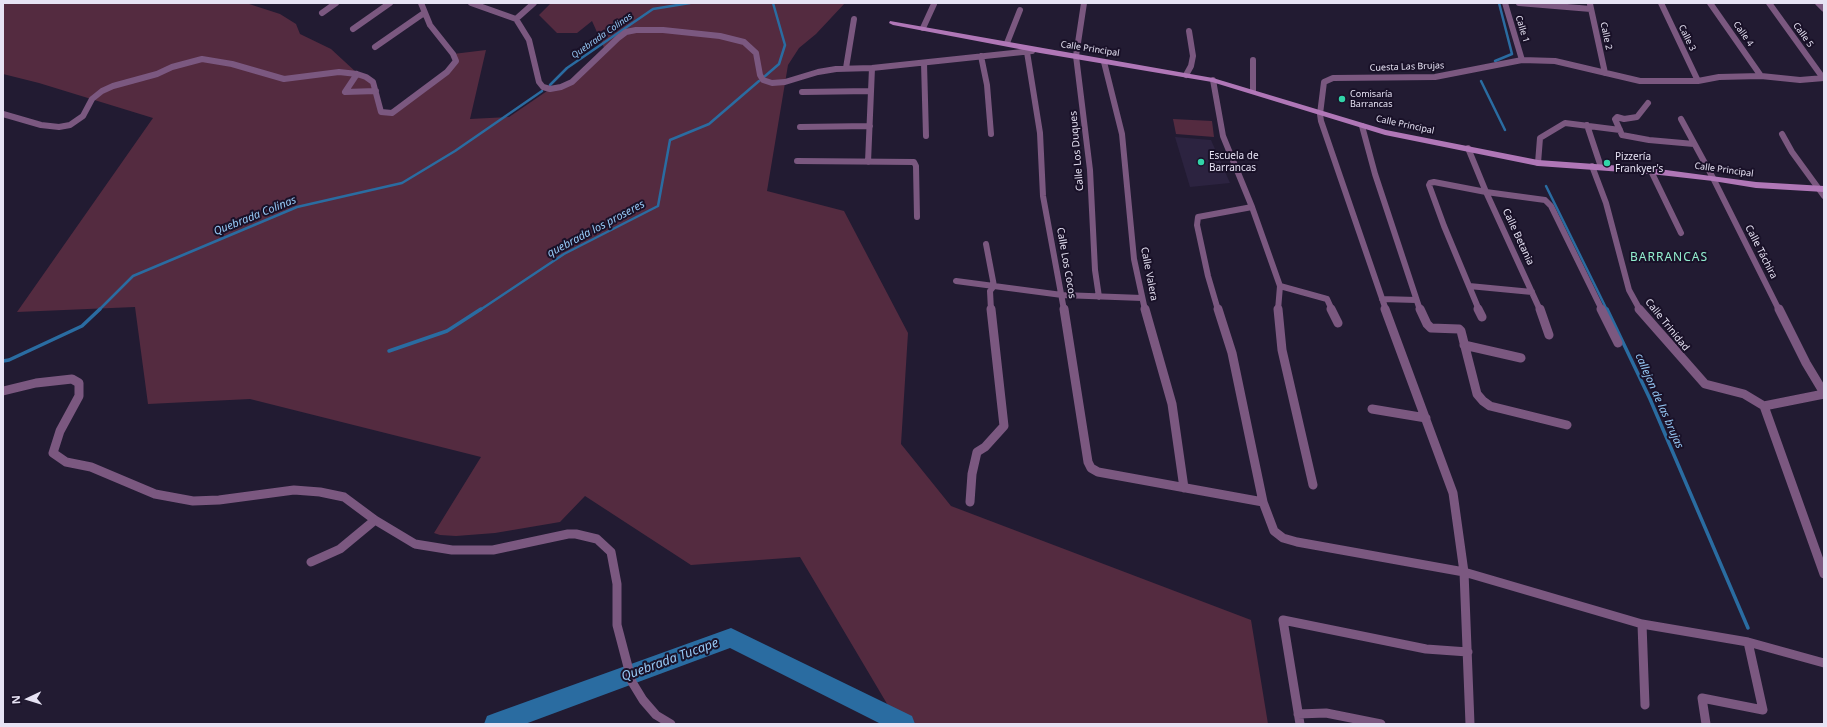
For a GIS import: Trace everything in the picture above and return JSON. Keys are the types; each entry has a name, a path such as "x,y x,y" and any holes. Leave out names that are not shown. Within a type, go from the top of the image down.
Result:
{"street":[{"path":"322,12 336,3"},
{"path":"353,30 390,3"},
{"path":"3,114 41,125 59,128 70,125 82,116 92,99 102,91 114,86 157,74 192,60 202,59 232,64 268,76 284,78 306,77 339,72 357,74 366,77 372,82 381,112 392,113 452,66 456,61 453,54 430,25 424,14 421,3"},
{"path":"471,3 516,19 525,30 539,82 543,87 550,89 561,87 572,82 618,38 626,32 636,30 730,37 744,42 756,53 760,75 764,80 772,83 785,82 818,72 846,68 872,68 1040,51"},
{"path":"516,19 534,3"},
{"name":"Calle Los Duques","path":"1084,3 1076,56 1090,170 1095,270 1099,298"},
{"name":"Calle 1","path":"1504,3 1522,60"},
{"path":"1519,3 1590,6"},
{"name":"Calle 3","path":"1661,3 1698,81"},
{"name":"Calle 4","path":"1710,3 1761,76"},
{"name":"Calle 5","path":"1769,3 1823,78"},
{"path":"1818,3 1824,9"},
{"path":"923,28 934,4"},
{"name":"Calle 2","path":"1590,6 1605,73"},
{"path":"1008,43 1020,10"},
{"path":"376,47 424,14"},
{"path":"846,68 854,19"},
{"name":"Calle Principal","path":"894,23 1008,43 1040,51 1213,80 1253,91 1320,114 1362,126 1414,139 1468,148 1538,163 1652,171 1713,178 1756,185 1822,191"},
{"path":"1186,75 1191,66 1193,56 1188,31"},
{"name":"Calle Los Cocos","path":"1027,52 1040,133 1043,196 1062,295 1088,462 1091,468 1098,472 1184,488"},
{"path":"982,56 987,85 991,134"},
{"path":"1253,60 1253,91"},
{"path":"1522,60 1555,62 1640,81 1698,81 1719,77 1761,76 1800,80 1823,78"},
{"name":"Cuesta Las Brujas","path":"1320,114 1324,82 1333,78 1435,77 1522,60"},
{"name":"Calle Valera","path":"1104,62 1122,134 1134,259 1142,298 1172,404 1184,488"},
{"path":"924,63 926,136"},
{"path":"868,162 872,68"},
{"path":"357,74 345,92 376,92"},
{"path":"1213,80 1223,136 1252,207 1280,286 1278,314 1282,350 1313,485"},
{"path":"802,92 871,91"},
{"path":"1648,103 1637,117 1615,119 1622,135 1648,140 1694,144"},
{"path":"1320,114 1339,176 1382,299 1453,493 1464,572 1470,724"},
{"name":"Calle Táchira","path":"1681,119 1713,178 1806,363 1820,378 1824,394"},
{"path":"1538,163 1540,138 1565,123 1620,130"},
{"path":"1587,125 1601,167"},
{"path":"800,127 870,126"},
{"path":"1362,126 1375,174 1416,300 1428,327 1460,330 1477,394 1490,406 1567,425"},
{"path":"1782,134 1812,180 1822,191"},
{"name":"Calle Betania","path":"1468,148 1486,192 1544,316 1549,335"},
{"path":"797,161 916,164 918,217"},
{"name":"Calle Trinidad","path":"1592,166 1606,203 1629,290 1639,308 1705,384 1744,394 1764,406"},
{"path":"1652,171 1681,233"},
{"path":"1482,317 1429,185 1430,182 1486,192 1545,200 1551,206 1618,343"},
{"path":"1252,207 1198,217 1197,225 1208,276 1232,353 1264,502 1274,531 1283,538 1297,542 1464,572 1642,624 1748,642 1824,663"},
{"path":"970,502 972,474 978,452 999,433 1004,426 990,298 990,291 994,286 986,244"},
{"path":"956,281 1062,295 1099,298 1142,298"},
{"path":"1280,286 1327,299 1338,323"},
{"path":"1469,286 1532,292"},
{"path":"1382,299 1416,300"},
{"path":"1464,345 1521,358"},
{"path":"3,391 36,383 72,379 79,383 79,396 60,431 53,453 66,462 91,467 155,494 187,500 219,500 294,490 320,492 344,497 369,514 375,520 415,544 452,550 493,550 568,534 576,534 597,539 611,552 617,584 617,625 632,682 643,700 656,715 671,724"},
{"path":"1824,394 1764,406 1824,574"},
{"path":"1372,409 1426,418"},
{"path":"1184,488 1264,502"},
{"path":"311,562 340,549 375,520"},
{"path":"1381,724 1326,713 1299,719 1283,620 1426,649 1468,652"},
{"path":"1642,624 1645,705"},
{"path":"1706,724 1702,698 1763,710 1748,642"}],"shaded area":[{"path":"3,3 246,3 280,14 296,24 300,34 331,49 357,73 373,81 382,111 388,113 445,71 455,61 453,54 486,50 470,119 509,117 550,89 572,81 605,50 592,21 577,33 557,33 539,15 551,3 845,3 816,34 799,48 788,65 767,191 844,211 908,333 901,444 951,506 1251,620 1268,724 899,724 800,557 691,565 585,496 560,522 495,533 456,536 440,535 434,533 481,457 250,399 148,404 135,307 17,312 153,118 39,83 3,74"},
{"path":"1173,119 1212,121 1214,137 1176,134"},
{"name":"Escuela de Barrancas","path":"1175,137 1211,140 1230,183 1190,187"}],"waterway":[{"name":"Quebrada Colinas","path":"550,85 567,68 653,9 690,3"},
{"name":"quebrada los proseres","path":"764,77 779,64 785,45 773,3"},
{"name":"callejon de las brujas","path":"1495,61 1512,54 1499,3"},
{"name":"quebrada los proseres","path":"480,310 564,254 658,206 670,140 709,124 759,81"},
{"name":"callejon de las brujas","path":"1481,81 1505,130"},
{"name":"Quebrada Colinas","path":"100,309 133,276 297,207 402,183 455,151 542,91"},
{"name":"callejon de las brujas","path":"1546,186 1607,310"},
{"name":"Quebrada Colinas","path":"3,361 9,360 82,326 100,309"},
{"name":"quebrada los proseres","path":"389,351 447,331 481,309"},
{"name":"callejon de las brujas","path":"1607,309 1650,399 1748,628"},
{"name":"Quebrada Tucape","path":"495,724 731,638 904,724"}],"place":[{"name":"Comisaría Barrancas","path":"1342,99"},
{"name":"Escuela de Barrancas","path":"1201,162"},
{"name":"Pizzería Frankyer's","path":"1607,163"}],"district":[{"name":"BARRANCAS","path":"1669,258"}]}
